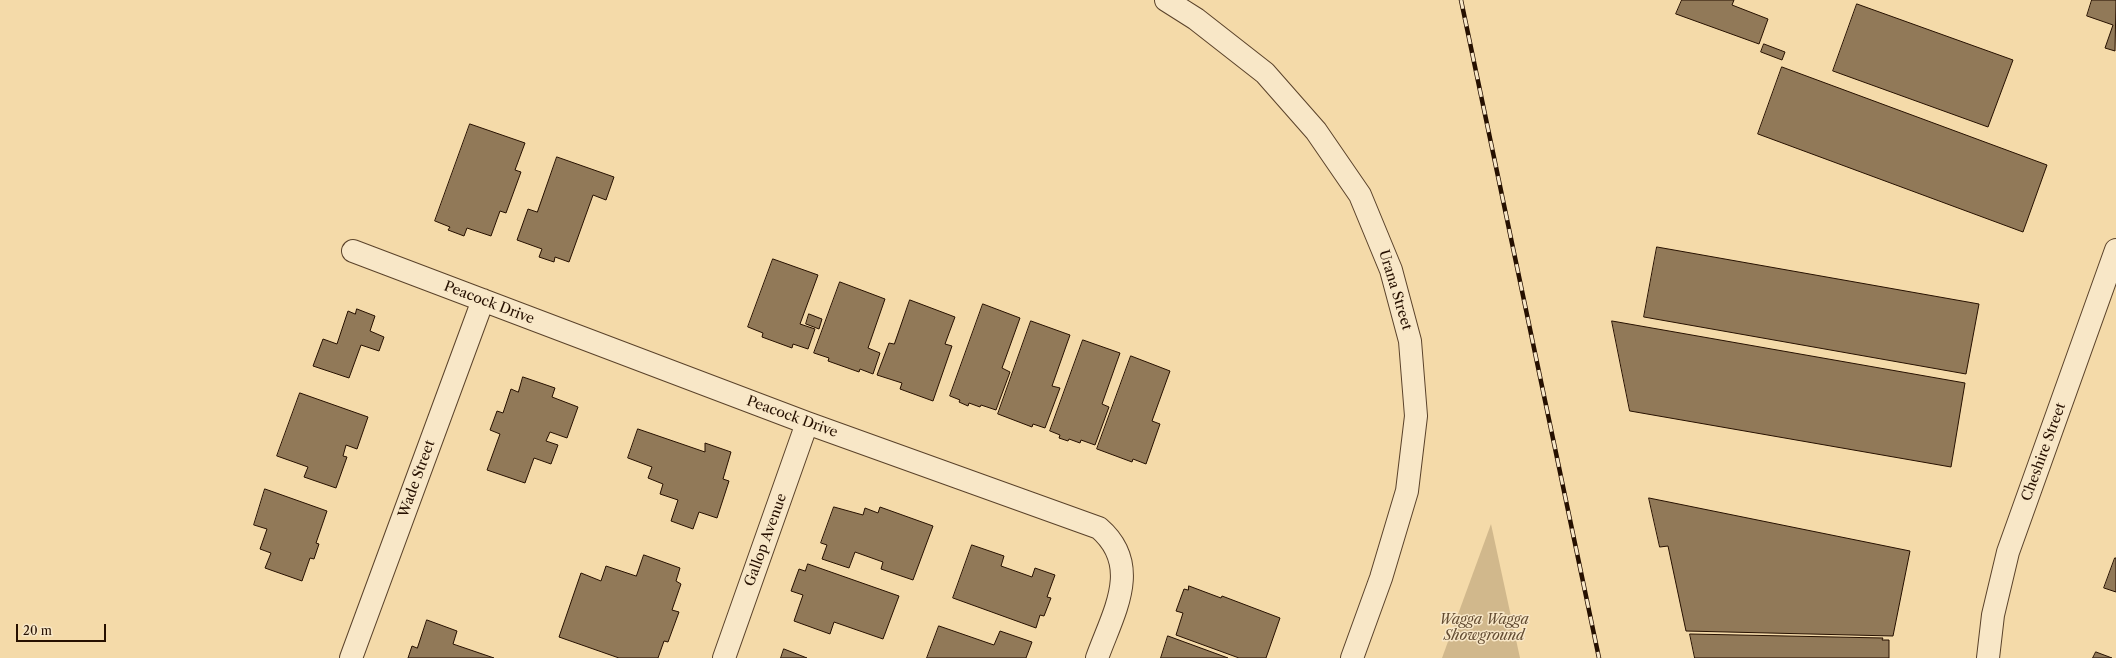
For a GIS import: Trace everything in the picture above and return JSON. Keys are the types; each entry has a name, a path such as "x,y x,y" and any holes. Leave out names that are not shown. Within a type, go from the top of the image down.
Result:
{"street":[{"name":"Urana Street","path":"1166,0 1196,19 1265,73 1316,131 1360,195 1391,270 1410,341 1416,416 1407,490 1381,578 1352,658"},
{"name":"Cheshire Street","path":"1988,658 1993,615 2008,552 2116,250"},
{"name":"Peacock Drive","path":"353,251 808,423 1099,528 1111,538 1119,552 1123,566 1122,587 1097,658"},
{"name":"Wade Street","path":"351,658 483,300"},
{"name":"Gallop Avenue","path":"724,658 808,423"}],"green space":[{"name":"Wagga Wagga Showground","path":"1491,524 1520,658 1442,658"}],"building":[{"path":"1682,0 1734,0 1732,5 1768,19 1759,44 1676,14"},
{"path":"2092,0 2116,0 2115,51 2105,48 2113,25 2087,16"},
{"path":"1857,4 2013,60 1988,127 1833,71"},
{"path":"1764,44 1785,52 1782,60 1761,52"},
{"path":"1782,67 2047,165 2023,232 1758,134"},
{"path":"470,124 525,143 515,170 521,172 506,213 500,211 491,236 467,228 464,236 448,230 450,227 435,221"},
{"path":"557,157 614,177 606,200 593,195 569,262 555,257 554,262 539,257 542,249 517,240 528,209 537,212"},
{"path":"1657,247 1979,304 1966,374 1644,317"},
{"path":"773,259 818,275 800,324 815,329 808,349 793,344 792,348 762,337 763,333 748,327"},
{"path":"840,282 885,299 868,348 880,353 873,374 860,369 859,372 828,361 829,358 814,353"},
{"path":"910,300 955,317 945,344 952,346 933,401 900,389 902,383 877,375 889,343 894,344"},
{"path":"983,304 1020,318 1002,368 1010,372 996,410 969,403 968,406 959,402 960,400 950,396"},
{"path":"357,309 375,316 370,331 384,337 379,351 361,345 349,378 313,366 323,339 337,344 348,311 355,314"},
{"path":"809,314 822,319 819,329 806,324"},
{"path":"1031,321 1070,335 1052,386 1060,388 1045,428 1033,424 1032,427 998,414"},
{"path":"1612,321 1965,383 1951,467 1630,411"},
{"path":"1083,340 1120,353 1102,404 1109,407 1095,445 1081,440 1080,443 1069,439 1068,441 1059,438 1060,435 1050,431"},
{"path":"1131,356 1170,371 1152,421 1160,424 1146,464 1133,459 1132,462 1097,449"},
{"path":"523,377 555,388 552,397 578,407 567,438 550,432 546,441 558,445 551,464 534,458 525,483 487,470 500,434 490,430 497,411 503,413 511,389 518,392"},
{"path":"300,393 368,417 357,449 346,445 343,456 347,457 336,488 304,477 308,467 277,456"},
{"path":"638,429 705,452 705,443 731,452 723,479 729,481 717,518 699,512 693,529 671,521 678,500 660,494 663,484 648,478 652,467 628,458"},
{"path":"265,489 327,511 316,543 319,544 314,559 310,558 302,581 265,568 271,553 260,549 267,529 254,525"},
{"path":"1649,498 1910,551 1893,636 1686,631 1668,546 1660,547"},
{"path":"834,507 863,515 865,508 878,513 880,507 933,526 913,580 881,569 883,562 855,552 849,568 822,559 827,545 821,543"},
{"path":"972,545 1004,556 1001,566 1032,577 1035,568 1055,575 1047,597 1051,598 1044,616 1040,615 1036,628 953,598"},
{"path":"644,555 680,568 676,581 681,584 672,610 679,612 668,642 664,641 658,658 619,658 559,637 581,573 601,581 606,566 636,576"},
{"path":"2116,558 2116,592 2104,588"},
{"path":"808,564 899,596 883,639 834,622 830,634 794,621 803,595 791,591 799,569 805,571"},
{"path":"1189,586 1221,598 1222,596 1280,618 1266,658 1239,658 1176,635 1183,613 1176,611 1184,589 1188,590"},
{"path":"427,620 457,631 453,644 494,658 408,658 412,646 417,648"},
{"path":"939,626 994,645 1000,631 1032,642 1026,658 927,658"},
{"path":"1690,634 1883,638 1882,640 1889,640 1889,658 1695,658"},
{"path":"1168,636 1228,658 1161,658"},
{"path":"784,649 807,658 781,658"},
{"path":"2096,652 2112,658 2093,658"}],"railway":[{"path":"1461,0 1599,658"}]}
